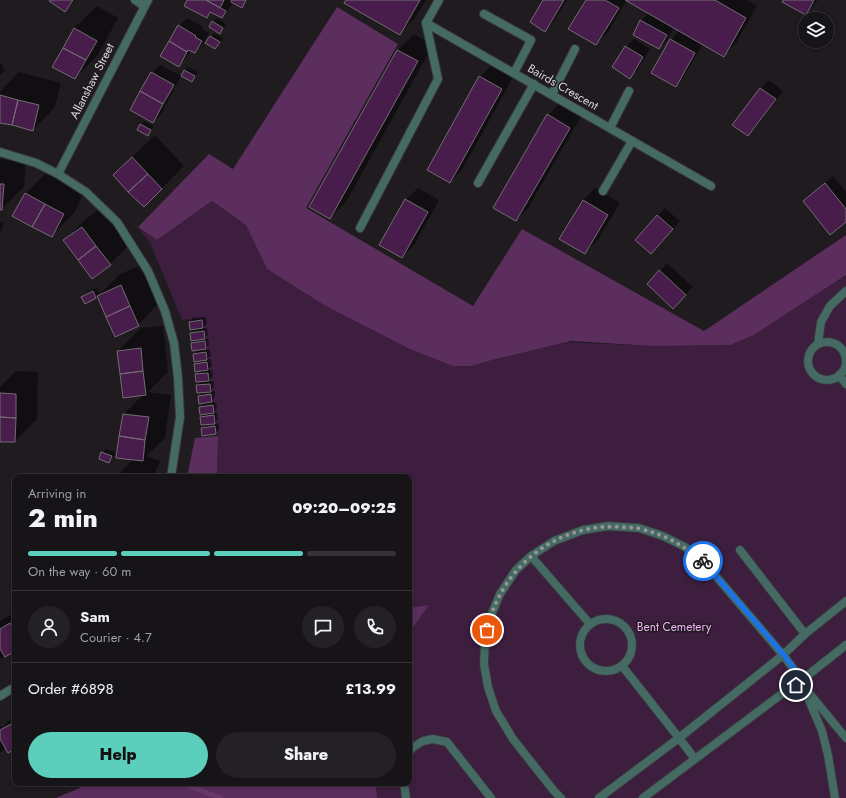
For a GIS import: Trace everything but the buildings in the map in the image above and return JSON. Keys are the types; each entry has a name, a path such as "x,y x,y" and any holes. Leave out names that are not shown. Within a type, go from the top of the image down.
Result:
{"street":[{"path":"135,0 146,3"},
{"path":"360,228 438,79 426,23 439,0"},
{"name":"Allanshaw Street","path":"58,174 146,3"},
{"path":"484,14 531,40 514,73"},
{"name":"Bairds Crescent","path":"426,23 711,186"},
{"path":"552,94 574,49"},
{"path":"478,183 534,84"},
{"path":"610,128 629,91"},
{"path":"603,191 632,140"},
{"path":"0,152 36,163 58,174 86,192 117,222 148,271 164,311 174,343 180,418 171,474"},
{"path":"818,344 821,322 830,306 846,290"},
{"path":"828,342 837,344 843,351 846,360 842,372 834,379 826,380 815,376 810,369 808,356 811,350 818,344 828,342"},
{"path":"839,376 846,384"},
{"path":"561,798 513,739 496,711 488,687 484,664 485,642 490,618 500,594 516,570 531,556 554,541 584,530 608,526 640,528 663,536 685,547 703,561 784,655 806,693 822,731 828,755 835,798"},
{"path":"740,550 805,634"},
{"path":"531,556 590,624"},
{"path":"599,798 679,738 784,655 805,634 846,602"},
{"path":"601,619 613,619 624,625 631,634 634,646 630,657 623,667 612,672 600,672 589,666 582,657 580,645 582,633 590,624 601,619"},
{"path":"643,798 799,682 846,645"},
{"path":"623,667 695,759"},
{"path":"0,696 12,689"},
{"path":"806,693 809,693 846,738"},
{"path":"412,748 422,741 433,739 446,742 491,798"},
{"path":"404,786 406,798"}],"green space":[{"name":"Bent Cemetery","path":"212,201 246,225 267,269 324,305 472,366 567,342 653,346 727,345 754,335 846,275 846,798 377,798 376,786 412,786 412,629 428,606 412,608 412,474 217,474 218,436 203,318 182,320 150,243 138,227 157,240"}],"shaded area":[{"path":"337,7 398,44 306,208 473,306 522,229 704,331 846,235 846,275 754,335 730,345 653,346 571,341 472,366 453,366 410,349 324,305 267,269 246,225 212,201 157,240 138,227 209,154 233,169"},
{"path":"218,436 217,474 188,474 195,438"},
{"path":"429,605 412,629 412,608"},
{"path":"84,786 376,786 377,798 56,798"}],"waterway":[{"path":"189,786 221,798"}],"way so far":[{"path":"487,630 490,618 500,594 516,570 531,556 554,541 584,530 608,526 640,528 663,536 685,547 703,561"}],"route":[{"path":"703,561 784,655 802,680 796,685"}]}
